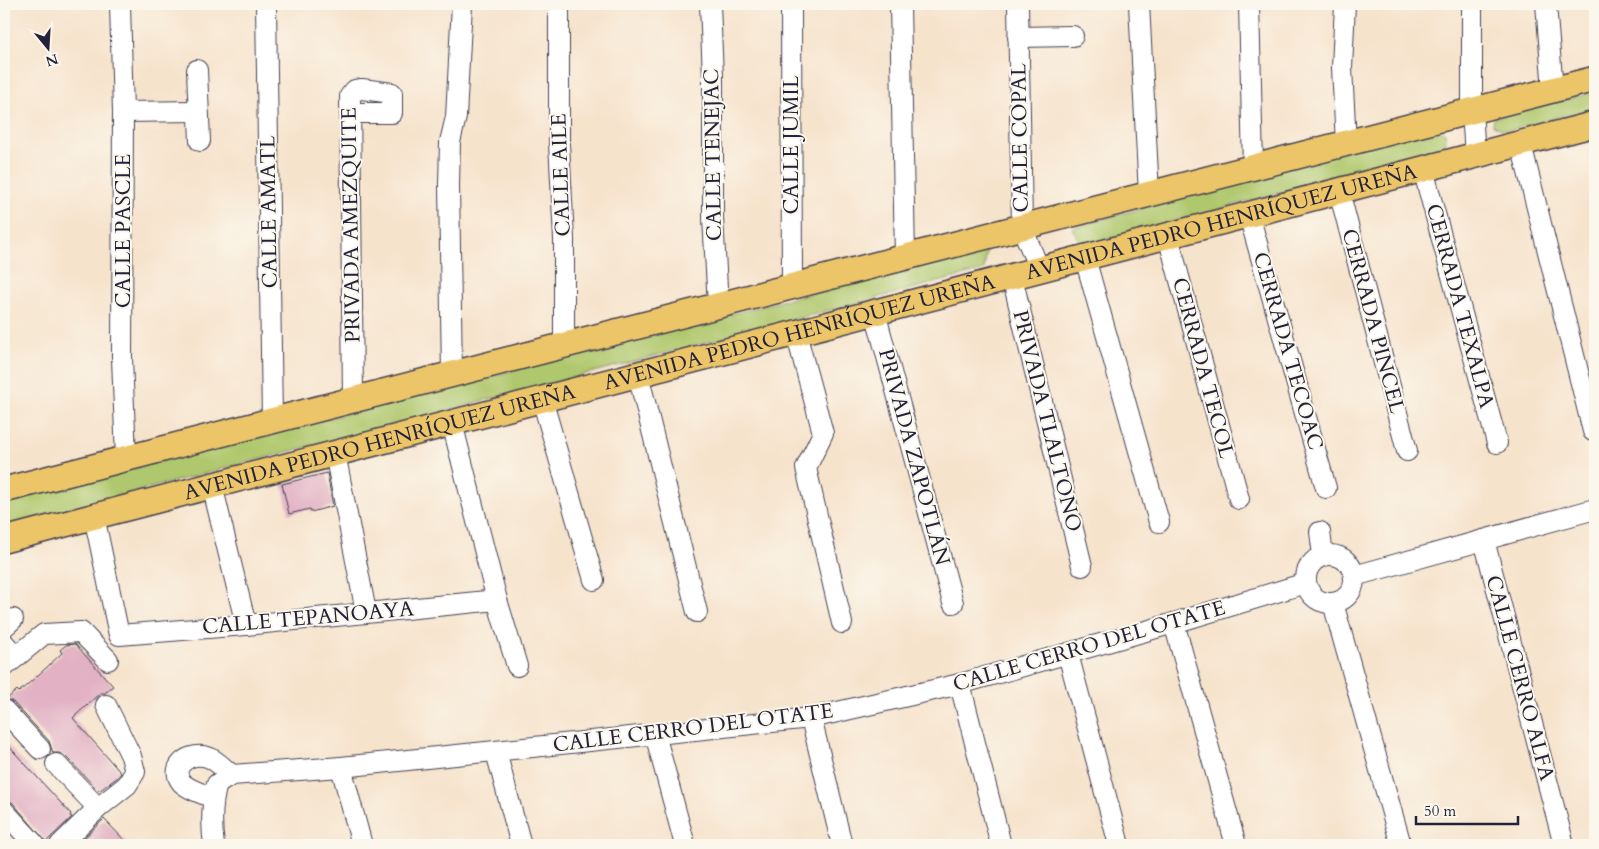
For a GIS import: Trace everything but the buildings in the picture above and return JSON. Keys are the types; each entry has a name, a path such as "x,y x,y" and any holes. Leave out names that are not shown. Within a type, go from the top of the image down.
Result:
{"main road":[{"name":"AVENIDA PEDRO HENRÍQUEZ UREÑA","path":"4,490 1595,79"},
{"name":"AVENIDA PEDRO HENRÍQUEZ UREÑA","path":"4,540 1595,124"}],"street":[{"name":"CALLE PASCLE","path":"120,4 123,112 122,358 126,458"},
{"name":"CALLE AMATL","path":"266,4 272,421"},
{"path":"452,374 450,142 456,117 462,4"},
{"name":"CALLE AILE","path":"559,4 558,143 564,239 564,345"},
{"name":"CALLE TENEJAC","path":"710,4 713,77 713,218 718,305"},
{"name":"CALLE JUMIL","path":"791,4 792,287"},
{"path":"900,4 905,257"},
{"name":"CALLE COPAL","path":"1018,4 1022,227 1039,270"},
{"path":"1139,4 1149,194"},
{"path":"1249,4 1253,167"},
{"path":"1472,4 1472,111 1475,156"},
{"path":"1546,4 1553,90"},
{"path":"1345,11 1342,68 1346,143"},
{"path":"1018,37 1073,36"},
{"path":"197,70 200,141"},
{"name":"PRIVADA AMEZQUITE","path":"353,400 350,96 355,90 362,89 392,93"},
{"path":"123,112 198,111"},
{"path":"1521,144 1593,431"},
{"name":"CERRADA TEXALPA","path":"1423,170 1497,443"},
{"name":"CERRADA PINCEL","path":"1339,191 1407,452"},
{"name":"CERRADA TECOAC","path":"1249,215 1326,488"},
{"name":"CERRADA TECOL","path":"1168,236 1239,499"},
{"path":"1085,258 1159,522"},
{"name":"PRIVADA TLALTONO","path":"1012,277 1082,566"},
{"name":"PRIVADA ZAPOTLÁN","path":"875,312 953,603"},
{"path":"796,333 823,433 806,468 842,624"},
{"path":"638,374 697,612"},
{"path":"542,399 594,580"},
{"path":"452,422 516,666"},
{"path":"335,453 366,612"},
{"path":"212,485 246,625"},
{"path":"1354,576 1595,509"},
{"name":"CALLE TEPANOAYA","path":"94,516 119,635 246,625 498,600"},
{"path":"1320,532 1323,556"},
{"name":"CALLE CERRO ALFA","path":"1484,540 1564,845"},
{"path":"1323,556 1335,556 1343,559 1349,564 1354,576 1351,592 1345,598 1334,603 1325,603 1317,600 1308,591 1306,584 1309,566 1323,556"},
{"name":"CALLE CERRO DEL OTATE","path":"214,845 211,824 221,786 341,767 811,718 960,684 1306,584"},
{"path":"1334,603 1401,845"},
{"path":"1174,623 1236,845"},
{"path":"8,656 44,634 81,632 108,660"},
{"path":"1068,654 1119,845"},
{"path":"960,684 1001,845"},
{"path":"63,844 98,808 127,785 135,772 132,756 106,705"},
{"path":"4,710 40,749"},
{"path":"811,718 842,845"},
{"path":"655,734 685,845"},
{"path":"496,752 521,845"},
{"path":"56,764 98,808"},
{"path":"341,767 362,845"},
{"path":"4,811 35,845"}],"green space":[{"path":"1595,92 1595,108 1506,131 1493,125 1494,118"},
{"path":"1433,125 1445,133 1446,141 1443,149 1082,246 1072,228"},
{"path":"987,248 984,270 4,526 4,502"}]}
